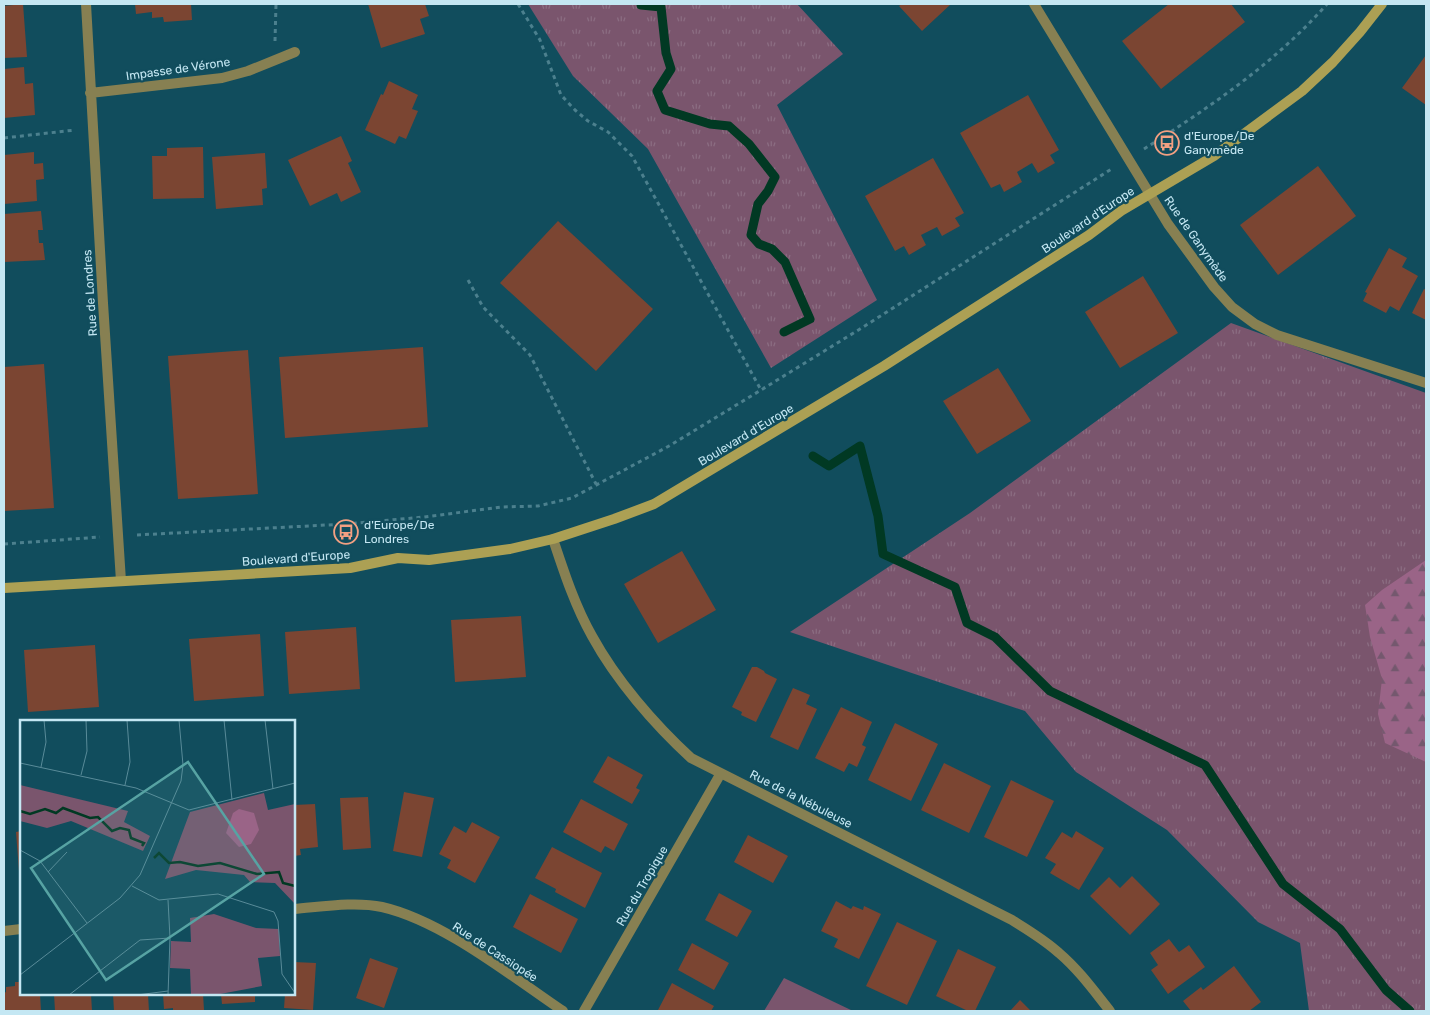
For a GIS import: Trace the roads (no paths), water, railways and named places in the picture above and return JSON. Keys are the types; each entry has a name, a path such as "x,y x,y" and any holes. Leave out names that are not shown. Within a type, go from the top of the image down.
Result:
{"street":[{"name":"Rue de Londres","path":"86,4 121,581"},
{"name":"Rue de Ganymède","path":"1034,4 1168,224 1214,287 1232,307 1255,324 1277,335 1426,383"},
{"name":"Boulevard d'Europe","path":"4,588 350,568 398,558 429,560 510,549 553,539 654,504 884,366 1082,240 1121,211 1214,156 1302,91 1353,40 1382,4"},
{"name":"Impasse de Vérone","path":"90,94 222,78 248,72 295,52"},
{"name":"Rue de la Nébuleuse","path":"553,539 568,585 591,634 606,660 669,737 692,758 1012,920 1059,952 1087,981 1110,1011"},
{"name":"Rue du Tropique","path":"584,1011 721,773"},
{"name":"Rue de Cassiopée","path":"295,909 353,905 381,907 420,921 466,945 563,1011"},
{"path":"4,931 20,929"}],"waterway":[{"path":"641,4 661,7 666,53 671,69 657,91 665,110 710,124 729,126 749,144 775,177 768,191 758,204 751,235 759,244 772,249 785,262 810,319 784,332"},
{"path":"813,456 829,466 860,446 878,516 883,554 955,587 967,623 995,637 1050,691 1205,765 1283,884 1340,929 1386,990 1410,1011"}],"place":[{"name":"d'Europe/De Ganymède","path":"1167,143"},
{"name":"d'Europe/De Londres","path":"346,532"}]}
